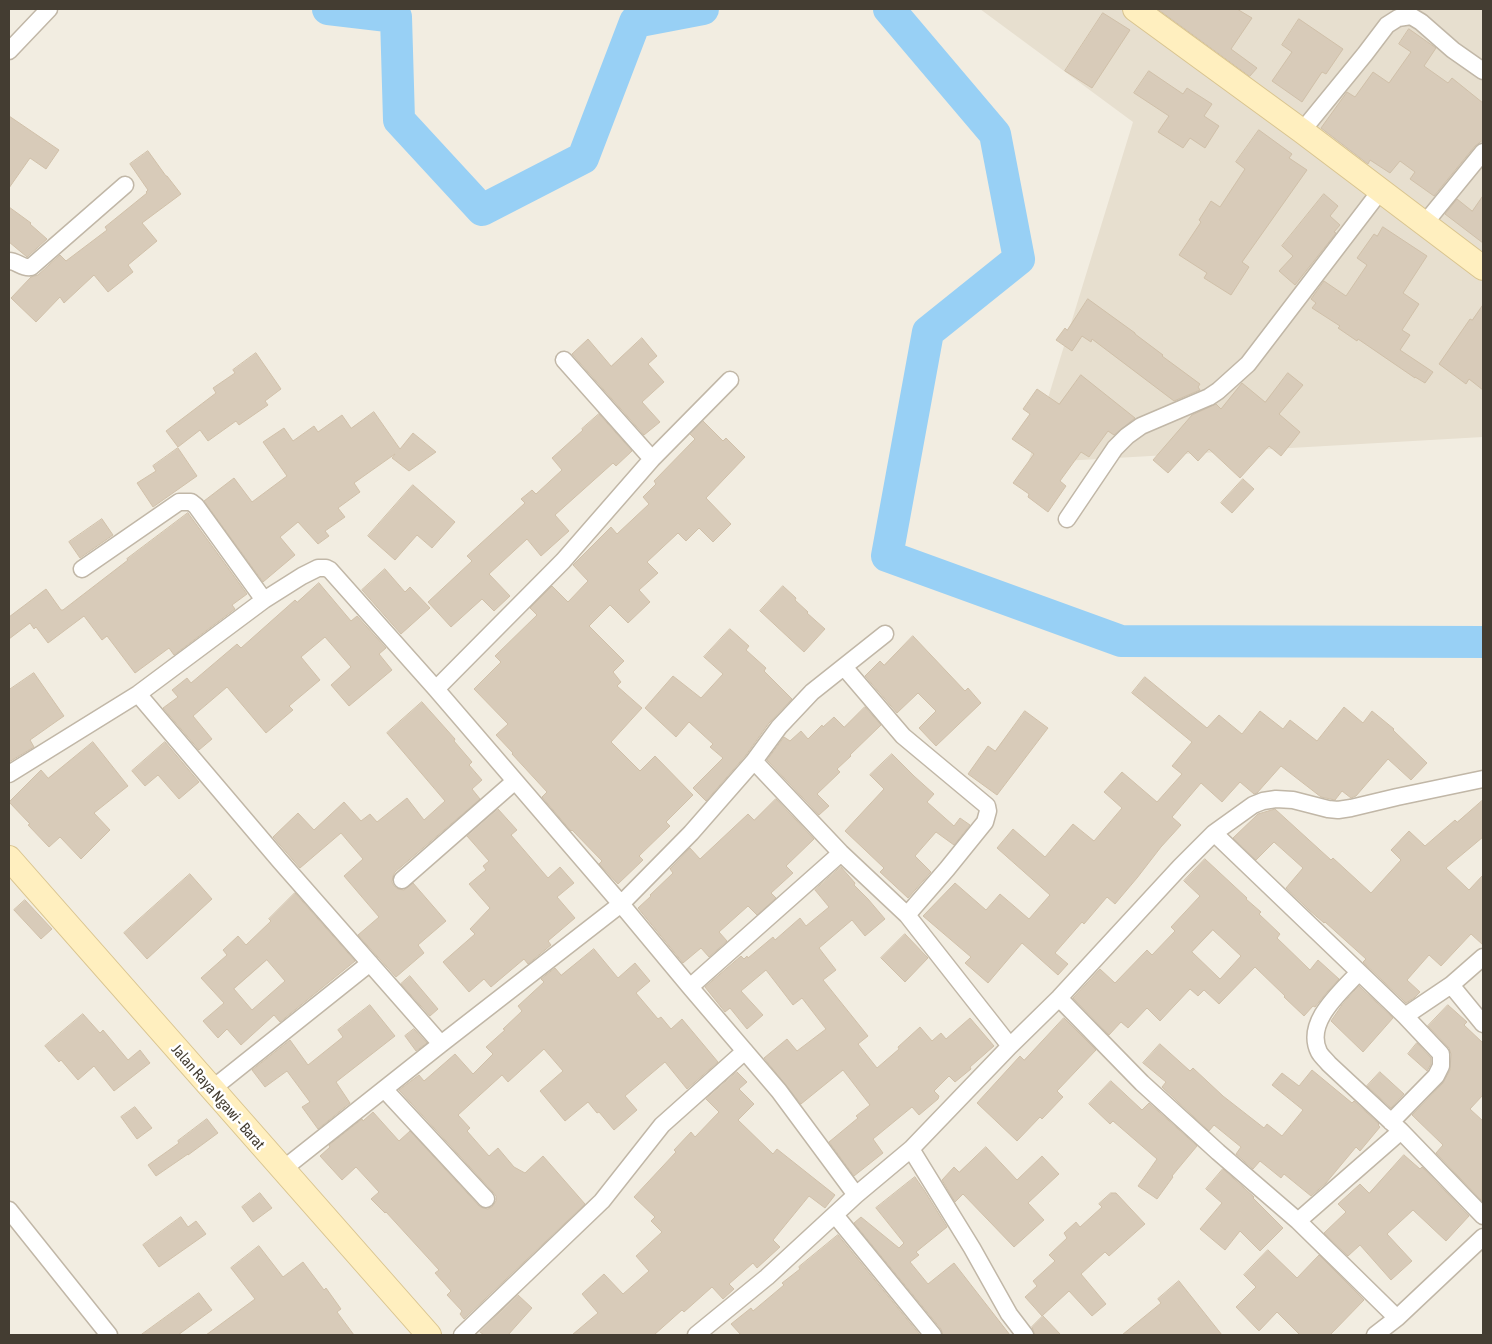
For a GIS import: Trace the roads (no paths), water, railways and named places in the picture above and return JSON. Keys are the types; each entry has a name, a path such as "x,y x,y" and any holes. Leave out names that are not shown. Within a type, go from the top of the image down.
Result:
{"main road":[{"path":"1135,9 1302,131 1483,268"},
{"name":"Jalan Raya Ngawi - Barat","path":"9,858 429,1335"}],"street":[{"path":"9,51 49,9"},
{"path":"1302,131 1387,25 1398,18 1411,16 1421,22 1453,50 1483,71"},
{"path":"1424,223 1483,152"},
{"path":"9,261 25,267 31,267 125,185"},
{"path":"1067,519 1115,448 1127,436 1141,426 1209,397 1248,364 1381,190"},
{"path":"564,360 652,459"},
{"path":"436,689 564,561 652,459 730,380"},
{"path":"82,569 179,502 191,502 196,506 264,600"},
{"path":"9,774 138,694 264,600 302,576 318,568 326,568 330,570 436,689 780,1091 856,1195"},
{"path":"282,1170 621,904 691,834 754,761 779,727 812,692 886,634"},
{"path":"844,667 903,736 987,806 988,811 985,822 907,915"},
{"path":"138,694 273,854 441,1044"},
{"path":"754,761 841,853 907,915 1010,1046"},
{"path":"696,1335 767,1277 856,1195 911,1149 1059,998 1180,866 1214,833 1253,805 1276,799 1293,800 1328,810 1338,810 1483,779"},
{"path":"402,880 515,781"},
{"path":"1214,833 1405,1016 1441,1054 1441,1066 1436,1076 1396,1126 1298,1221"},
{"path":"690,987 841,853"},
{"path":"1405,1016 1451,985 1483,957"},
{"path":"212,1089 370,963"},
{"path":"1359,972 1321,1015 1315,1035 1320,1054 1396,1126 1483,1216"},
{"path":"1451,985 1483,1024"},
{"path":"1059,998 1142,1084 1298,1221 1397,1318"},
{"path":"462,1335 602,1201 662,1125 745,1051"},
{"path":"384,1089 486,1199"},
{"path":"911,1149 972,1248 1009,1314 1025,1335"},
{"path":"9,1210 109,1335"},
{"path":"835,1215 933,1335"},
{"path":"1375,1335 1397,1318 1483,1238"}],"waterway":[{"path":"328,9 396,17 399,120 482,210 583,158 635,22 703,9"},
{"path":"889,9 995,134 1019,259 928,332 887,556 1121,641 1483,642"}]}
